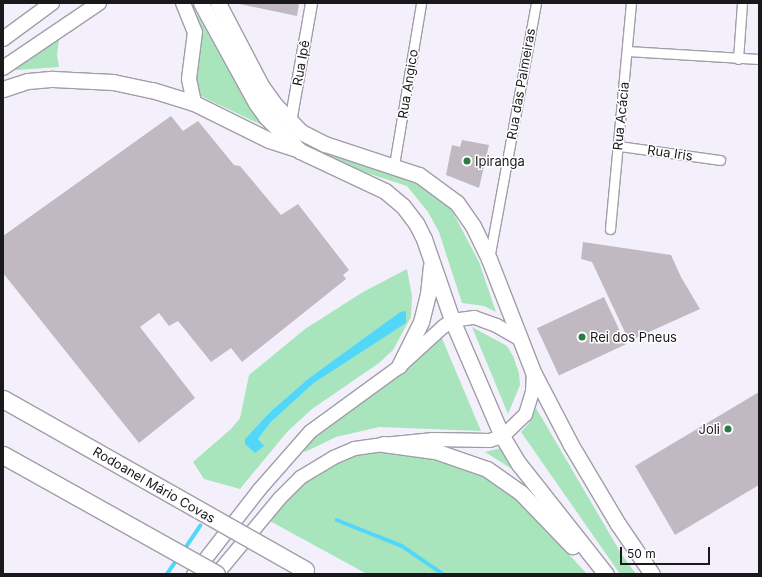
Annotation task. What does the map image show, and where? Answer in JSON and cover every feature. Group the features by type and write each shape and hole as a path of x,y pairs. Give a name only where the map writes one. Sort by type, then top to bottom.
{"highway":[{"path":"201,3 256,103 300,151"},
{"path":"218,3 249,65 276,106 290,122 310,138 394,165 419,175 457,203 473,226 489,259 533,372 586,472 652,574"},
{"path":"3,89 28,81 85,79 152,90 194,103 269,140 300,151 372,184 397,201 416,223 452,320 502,436 518,464 604,574"},
{"path":"399,366 425,309 431,261"},
{"name":"Rodoanel Mário Covas","path":"3,399 305,570"},
{"path":"383,444 435,451 487,469 521,493 604,574"},
{"path":"3,455 216,574"}],"main road":[{"path":"3,39 52,3"},
{"path":"3,68 99,3"},
{"path":"183,3 195,32 189,79 194,103"},
{"path":"192,574 290,451 310,431 399,366 443,326 452,320 464,317 486,320 520,339"},
{"path":"216,574 279,498 300,478 333,457 354,448 383,444 433,439 489,440 502,436 526,414 533,372"}],"street":[{"name":"Rua Ipê","path":"290,122 311,3"},
{"name":"Rua Angico","path":"394,165 421,3"},
{"name":"Rua das Palmeiras","path":"489,259 536,3"},
{"name":"Rua Acácia","path":"610,229 619,146 631,3"},
{"path":"738,59 742,3"},
{"path":"627,52 759,59"},
{"name":"Rua Iris","path":"619,146 720,160"}],"green space":[{"path":"197,14 245,100 264,126 198,94 193,86 200,36"},
{"path":"59,39 57,55 59,67 3,71"},
{"path":"315,148 412,178 448,203 479,262 496,312 484,306 462,303 439,232 428,212 407,186 367,173 314,150"},
{"path":"407,269 412,296 411,317 393,350 379,363 312,409 287,432 240,489 204,479 193,462 232,428 240,418 249,375 305,329 363,292","holes":["400,312 406,312 405,323 314,383 271,422 258,439 245,439 270,412 309,378"]},
{"path":"472,327 507,346 513,356 519,373 520,385 508,414"},
{"path":"441,336 481,431 379,427 336,437 305,452 301,448 305,442 380,388"},
{"path":"536,408 622,555 636,574 620,574 521,432 529,423"},
{"path":"393,448 469,464 520,501 587,574 367,574 268,520 281,504 318,473 342,461 368,451"},
{"path":"501,448 507,460 515,471 485,452"}],"water":[{"path":"406,311 406,323 314,383 271,422 258,439 264,446 255,453 245,444 245,439 270,412 309,378 400,312"}],"building":[{"path":"235,3 299,3 297,16"},
{"path":"171,116 183,131 198,121 234,165 240,166 281,215 298,204 349,270 343,275 346,279 242,362 231,348 211,362 178,321 169,326 159,313 140,327 195,398 139,443 3,273 3,236"},
{"name":"Ipiranga","path":"462,140 489,145 479,188 446,175 452,145 460,147"},
{"path":"583,242 671,255 681,277 700,309 629,341 592,262 581,259"},
{"name":"Rei dos Pneus","path":"604,297 626,344 559,375 537,328"},
{"name":"Joli","path":"759,392 759,485 675,535 635,466"}],"waterway":[{"path":"337,520 402,546 443,574"},
{"path":"184,550 200,526"},
{"path":"167,574 178,558"}],"place":[{"name":"Ipiranga","path":"467,161"},
{"name":"Rei dos Pneus","path":"582,337"},
{"name":"Joli","path":"728,429"}]}
